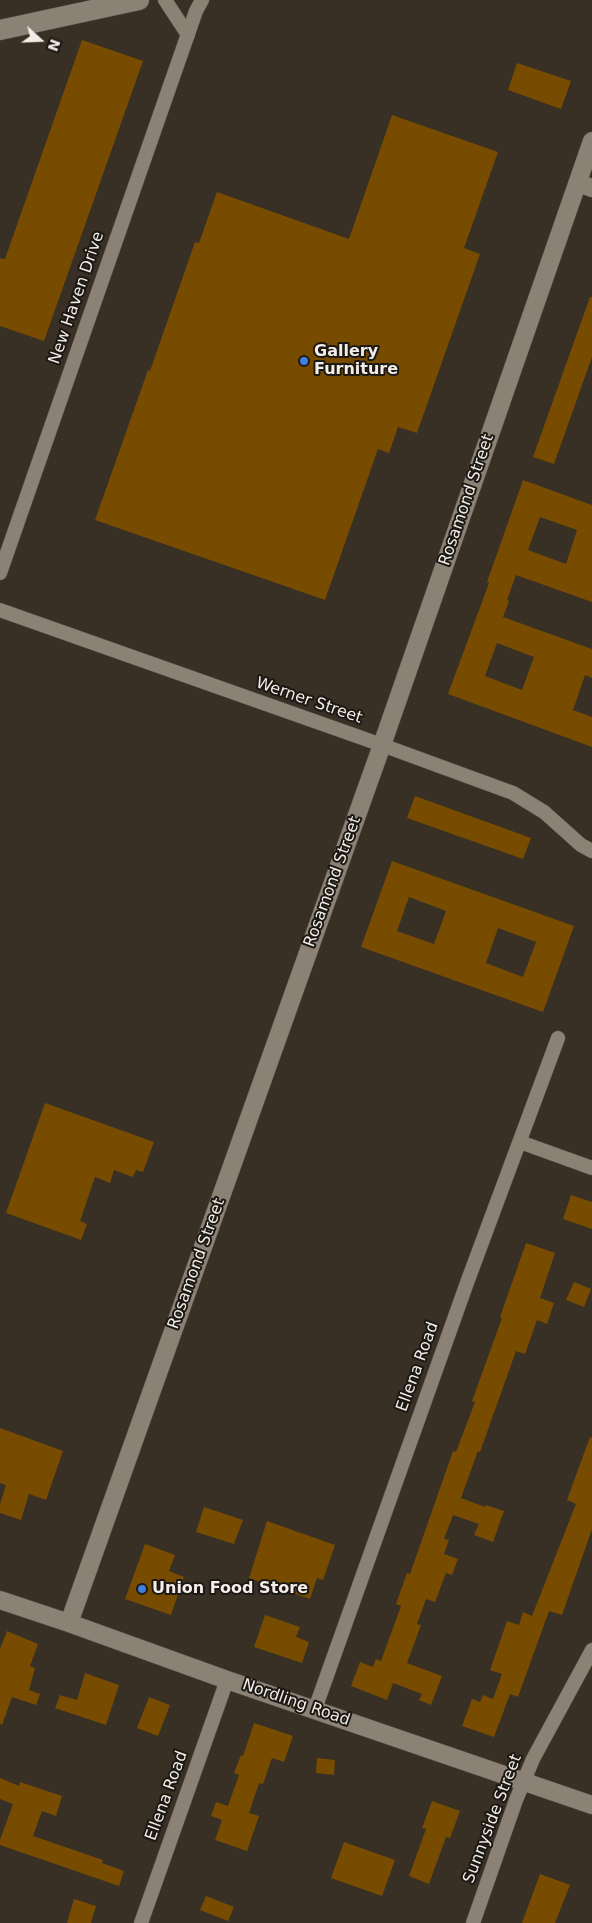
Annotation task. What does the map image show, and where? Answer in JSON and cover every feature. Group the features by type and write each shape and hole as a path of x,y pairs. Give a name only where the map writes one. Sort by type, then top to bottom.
{"main road":[{"path":"0,30 139,0"}],"street":[{"path":"165,0 188,35"},
{"name":"New Haven Drive","path":"0,573 196,11 202,0"},
{"name":"Rosamond Street","path":"69,1623 382,745 585,185 592,141"},
{"name":"Werner Street","path":"0,610 513,793 544,812 581,845 592,852"},
{"name":"Ellena Road","path":"315,1709 468,1280 558,1038"},
{"path":"520,1142 592,1168"},
{"name":"Nordling Road","path":"0,1600 592,1805"},
{"name":"Sunnyside Street","path":"472,1923 533,1759 563,1707 592,1650"},
{"name":"Ellena Road","path":"141,1923 227,1680"}],"building":[{"path":"82,40 143,61 44,341 0,326 0,258 5,259"},
{"path":"517,63 571,81 561,109 508,90"},
{"name":"Gallery Furniture","path":"392,115 498,152 464,248 480,254 417,433 398,427 389,453 378,449 325,600 95,520 195,242 199,243 217,192 349,239"},
{"path":"590,297 592,297 592,357 554,464 533,457"},
{"path":"523,480 592,505 592,602 516,575 503,617 592,649 592,678 585,675 573,710 592,717 592,747 448,694 489,583 487,582","holes":["540,517 577,530 566,564 528,550","497,643 534,657 522,690 485,676"]},
{"path":"415,796 531,838 523,859 407,818"},
{"path":"392,861 574,926 543,1012 361,947","holes":["409,897 446,911 434,944 397,931","498,928 536,942 523,977 486,963"]},
{"path":"45,1103 154,1142 143,1172 136,1170 133,1177 114,1170 110,1183 95,1177 80,1221 87,1224 81,1240 6,1213"},
{"path":"571,1195 592,1202 592,1229 563,1219"},
{"path":"526,1243 555,1253 540,1298 554,1303 547,1324 537,1320 525,1354 516,1351 480,1452 478,1451 461,1498 485,1507 486,1505 504,1511 493,1542 474,1535 479,1524 453,1515 444,1539 449,1540 444,1554 458,1559 452,1575 446,1573 435,1602 426,1599 417,1624 421,1625 407,1663 442,1676 431,1705 419,1700 422,1694 393,1683 387,1700 351,1686 360,1662 373,1667 376,1659 381,1661 401,1606 396,1604 407,1573 410,1574 453,1451 456,1452 475,1402 472,1401 502,1318 500,1317"},
{"path":"574,1282 591,1289 584,1307 566,1300"},
{"path":"0,1428 63,1451 46,1500 29,1494 21,1520 0,1513 0,1504 6,1485 0,1483"},
{"path":"590,1437 592,1438 592,1529 562,1615 549,1611 518,1697 510,1694 494,1737 462,1726 472,1699 480,1702 483,1695 493,1699 502,1674 490,1670 507,1621 519,1625 523,1612 532,1616 576,1504 567,1500"},
{"path":"204,1507 243,1520 234,1544 196,1532"},
{"path":"267,1521 335,1545 323,1580 317,1578 310,1599 249,1578"},
{"path":"145,1544 175,1555 169,1571 184,1577 171,1615 125,1599"},
{"path":"265,1615 300,1627 296,1637 309,1642 302,1663 254,1647"},
{"path":"7,1631 38,1644 30,1666 35,1668 29,1690 40,1694 36,1705 12,1697 2,1725 0,1724 0,1649"},
{"path":"85,1673 119,1685 106,1725 55,1708 60,1695 77,1700"},
{"path":"149,1697 170,1705 158,1736 137,1728"},
{"path":"254,1723 293,1736 284,1762 272,1758 263,1784 259,1783 249,1813 259,1816 247,1851 215,1840 222,1820 211,1816 216,1802 228,1806 239,1775 234,1773 241,1755 243,1756"},
{"path":"317,1758 335,1760 334,1775 316,1773"},
{"path":"0,1778 19,1786 20,1782 62,1796 56,1816 42,1811 33,1836 103,1860 102,1863 124,1871 119,1886 0,1845 0,1840 13,1804 0,1799"},
{"path":"432,1801 460,1811 450,1838 446,1837 429,1884 409,1876 426,1829 422,1828"},
{"path":"344,1842 395,1860 382,1896 331,1878"},
{"path":"540,1874 570,1885 555,1923 522,1923"},
{"path":"206,1896 234,1907 228,1921 200,1910"},
{"path":"74,1899 96,1906 91,1923 67,1923"}],"place":[{"name":"Gallery Furniture","path":"304,361"},
{"name":"Union Food Store","path":"142,1589"}]}
